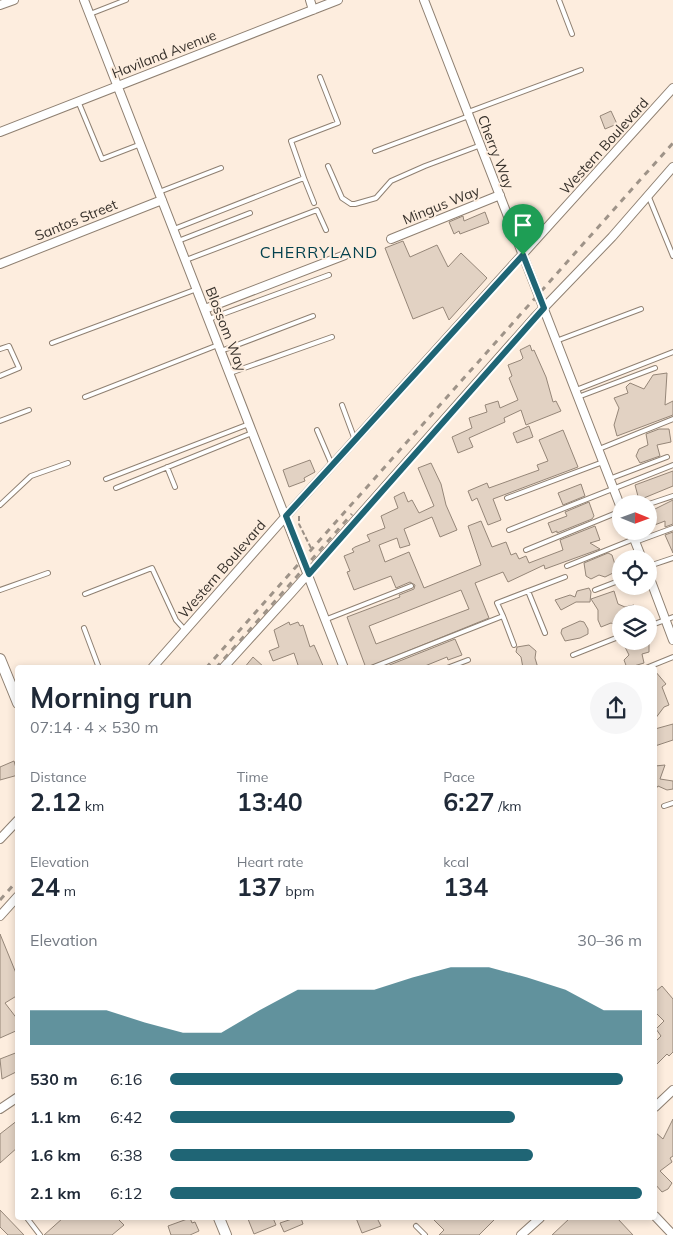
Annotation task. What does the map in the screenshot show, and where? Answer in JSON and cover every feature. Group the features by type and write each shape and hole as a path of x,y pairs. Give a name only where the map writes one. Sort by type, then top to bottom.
{"street":[{"path":"0,6 14,0"},
{"name":"Blossom Way","path":"84,0 327,619 343,665"},
{"path":"310,0 313,10"},
{"name":"Haviland Avenue","path":"0,132 338,0"},
{"name":"Cherry Way","path":"424,0 616,495"},
{"name":"Western Boulevard","path":"155,665 286,516 673,88"},
{"path":"226,665 309,574 544,308 673,167"},
{"name":"Mingus Way","path":"391,239 500,195"},
{"name":"Santos Street","path":"0,264 162,200"},
{"path":"205,309 345,255"},
{"path":"657,593 669,618 673,638"},
{"path":"0,659 15,696"},
{"path":"0,839 15,823"},
{"path":"0,916 15,899"},
{"path":"657,1105 673,1090"},
{"path":"0,1109 15,1099"},
{"path":"657,1218 673,1235"},
{"path":"220,1220 226,1235"},
{"path":"521,1235 538,1220"}],"lane":[{"path":"90,14 126,0"},
{"path":"558,0 572,34"},
{"path":"374,151 581,70"},
{"path":"314,204 291,141 338,123 320,77"},
{"path":"78,101 102,159 141,144"},
{"path":"328,166 342,198 351,204 355,204 376,198 391,181 425,166 481,146"},
{"path":"159,192 221,168"},
{"path":"174,229 304,178"},
{"path":"648,195 673,256"},
{"path":"186,260 317,210 326,230"},
{"path":"178,241 250,213"},
{"path":"209,319 329,275"},
{"path":"52,343 197,289"},
{"path":"556,341 641,309"},
{"path":"85,396 313,316"},
{"path":"230,373 332,336"},
{"path":"0,350 9,346 19,368 0,376"},
{"path":"577,394 673,352"},
{"path":"577,394 655,368"},
{"path":"342,405 355,440"},
{"path":"0,421 29,410"},
{"path":"598,450 673,419"},
{"path":"106,479 250,423"},
{"path":"317,430 332,465"},
{"path":"116,488 253,433"},
{"path":"609,479 667,457"},
{"path":"508,498 603,462"},
{"path":"0,504 31,476 68,463"},
{"path":"509,530 673,464"},
{"path":"168,467 175,487"},
{"path":"658,501 673,496"},
{"path":"526,550 612,514"},
{"path":"658,531 673,528"},
{"path":"567,566 626,540"},
{"path":"657,563 673,558"},
{"path":"85,594 152,568 176,620 185,630"},
{"path":"0,590 48,572"},
{"path":"514,645 497,603 565,577"},
{"path":"595,590 612,583"},
{"path":"327,619 411,586"},
{"path":"528,591 544,633"},
{"path":"379,665 502,616"},
{"path":"657,623 669,618"},
{"path":"84,628 98,665"},
{"path":"573,655 612,640"},
{"path":"653,665 673,657"},
{"path":"455,665 468,660"},
{"path":"664,806 673,803"},
{"path":"29,1220 40,1235"},
{"path":"416,1226 425,1235"}],"path":[{"path":"299,515 299,524 311,548"}],"building":[{"path":"611,111 617,124 605,129 600,116"},
{"path":"485,212 489,223 460,234 459,231 454,234 449,222 463,216 464,221"},
{"path":"403,241 410,257 437,245 448,267 461,253 487,278 449,320 443,307 413,319 385,248"},
{"path":"530,345 546,377 553,402 556,401 561,411 526,425 521,410 504,418 505,422 469,438 473,447 458,453 452,437 472,428 469,418 487,412 485,405 498,401 500,408 518,400 509,378 512,376 508,365 521,360 523,358 520,350"},
{"path":"667,373 665,405 673,401 673,415 617,436 614,425 619,408 614,398 628,393 626,387 630,383 644,389 653,375"},
{"path":"529,426 533,437 517,443 513,433"},
{"path":"659,429 669,429 671,442 657,445 660,456 640,463 636,456 639,449 648,445 646,434"},
{"path":"563,430 578,467 493,499 501,520 488,525 477,498 472,501 468,491 487,483 489,488 539,470 537,465 548,461 539,440"},
{"path":"310,460 315,472 304,478 305,481 289,487 283,470"},
{"path":"431,463 441,484 446,505 457,530 440,537 432,517 404,529 410,545 400,548 397,538 379,545 385,562 409,552 424,588 481,565 468,526 481,521 492,547 506,542 511,555 516,553 519,559 526,556 529,563 563,550 560,540 595,526 600,540 590,543 600,549 545,569 544,565 508,582 503,572 475,583 489,618 373,665 365,665 347,617 400,597 399,595 414,589 415,585 410,582 396,588 391,576 354,590 347,572 350,571 344,556 354,552 352,549 355,547 370,541 367,535 385,528 381,516 398,508 394,497 404,492 408,502 412,500 419,513 434,506 418,468","holes":["461,590 469,609 376,644 369,626"]},
{"path":"673,471 673,486 651,495 638,495 635,485"},
{"path":"581,484 585,496 563,505 558,493"},
{"path":"673,500 673,524 665,527 665,521 658,524 658,508"},
{"path":"589,502 594,516 592,519 557,533 557,531 552,533 548,523 567,516 565,512"},
{"path":"673,532 673,553 665,535"},
{"path":"608,553 612,555 612,574 605,577 599,575 591,579 586,576 584,563"},
{"path":"589,588 591,592 590,602 576,602 561,610 555,600 570,595 575,597 577,591"},
{"path":"612,592 612,595 615,595 618,604 620,605 612,605 612,623 601,627 598,620 598,610 591,599"},
{"path":"580,621 584,622 588,629 588,634 565,641 561,633 562,629"},
{"path":"289,622 290,625 298,622 300,626 303,625 310,647 314,645 323,665 298,665 294,653 273,661 269,651 279,647 274,630"},
{"path":"455,639 462,655 448,660 447,657 427,665 390,665"},
{"path":"529,645 536,651 535,658 537,665 522,665 521,657 516,652 517,647"},
{"path":"626,650 649,650 649,652 642,654 644,663 637,665 626,665 624,660 629,655"},
{"path":"253,657 262,665 246,665"},
{"path":"657,673 666,684 662,687 669,705 664,707 657,716"},
{"path":"673,724 673,740 657,745 657,728"},
{"path":"14,761 15,776 0,780 0,767"},
{"path":"665,765 660,779 673,781 673,789 667,790 658,786 657,787 657,766"},
{"path":"0,934 15,971 15,997 5,1003 15,1016 15,1031 0,1038"},
{"path":"662,986 673,999 673,1052 669,1056 667,1054 657,1064 657,1040 661,1036 657,1028 664,1021 657,1014 657,990"},
{"path":"15,1053 15,1072 2,1079 0,1059"},
{"path":"673,1119 673,1156 670,1158 672,1162 660,1171 672,1183 668,1189 662,1192 657,1186 657,1134 663,1139"},
{"path":"15,1122 15,1150 0,1163 0,1134"},
{"path":"0,1210 24,1235 8,1235 0,1227"},
{"path":"61,1220 119,1220 124,1225 112,1235 44,1235"},
{"path":"184,1220 191,1220 192,1223 195,1222 199,1231 190,1235 171,1235 168,1226"},
{"path":"248,1220 274,1220 276,1225 254,1234"},
{"path":"289,1220 302,1220 303,1224 284,1232 280,1223"},
{"path":"357,1220 378,1220 381,1226 362,1233"},
{"path":"434,1220 494,1220 479,1235 439,1235 444,1230"},
{"path":"568,1220 619,1220 633,1235 552,1235"}],"railway":[{"path":"209,665 673,143"},
{"path":"219,665 352,514"},
{"path":"0,900 15,883"}],"district":[{"name":"CHERRYLAND","path":"319,252"}],"route":[{"path":"523,255 544,308 309,574 286,516 523,255"}]}
